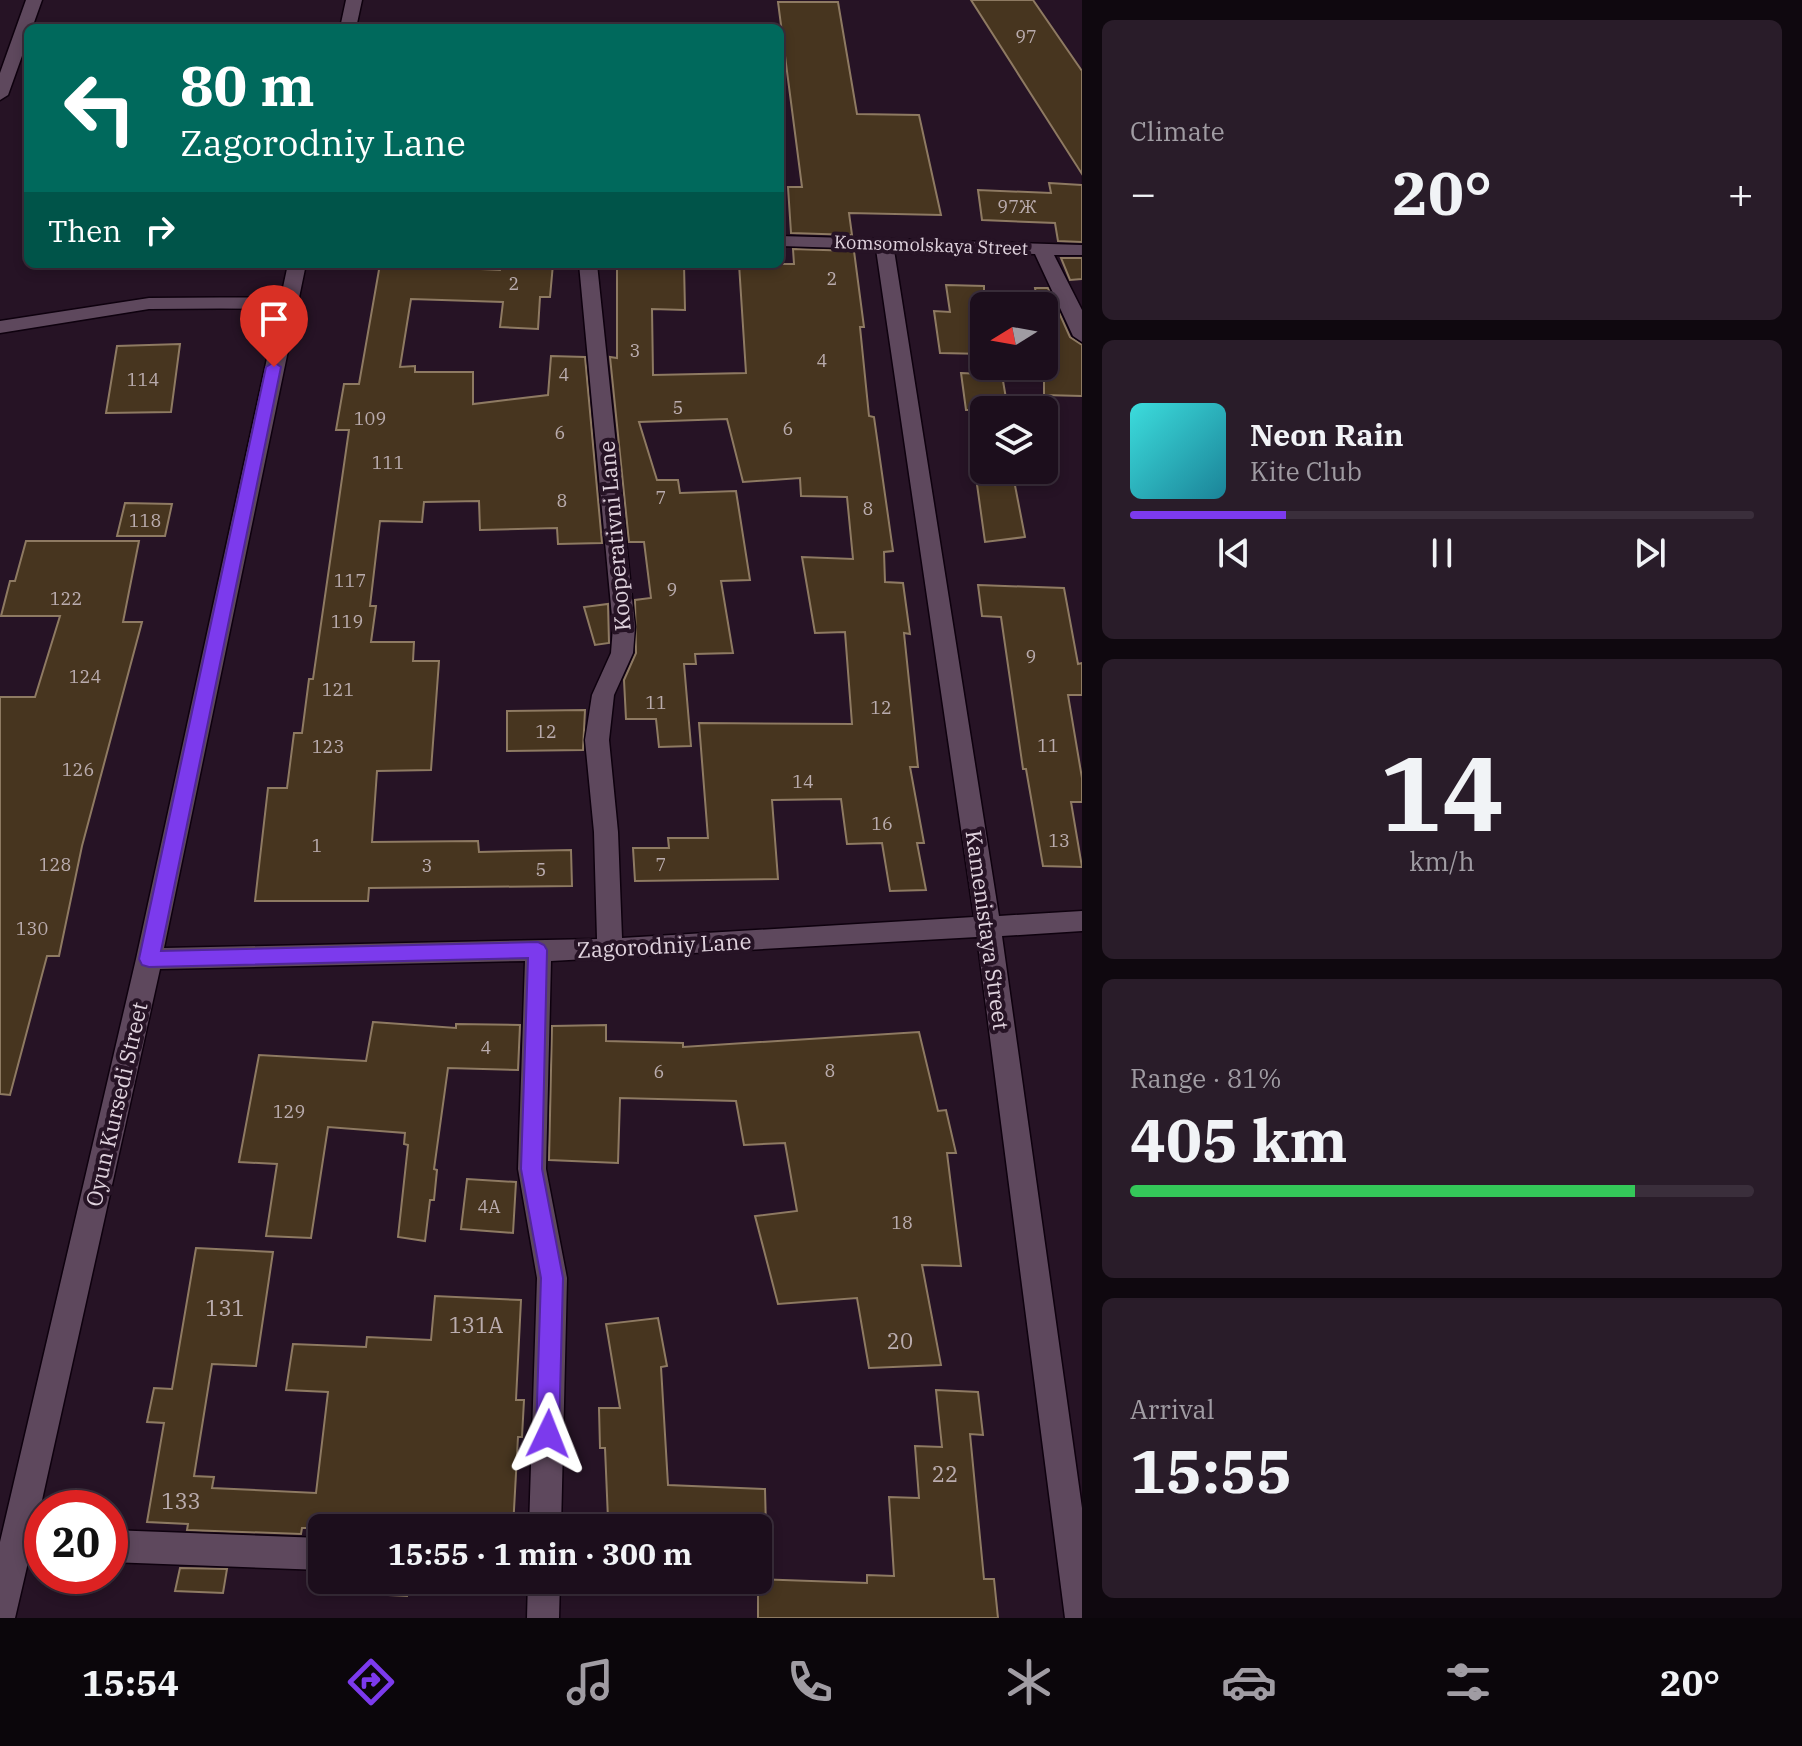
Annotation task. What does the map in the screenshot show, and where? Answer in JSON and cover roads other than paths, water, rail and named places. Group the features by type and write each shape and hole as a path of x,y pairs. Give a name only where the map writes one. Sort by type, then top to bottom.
{"street":[{"path":"25,24 34,0"},
{"path":"349,24 354,0"},
{"path":"0,95 24,28"},
{"name":"Komsomolskaya Street","path":"784,241 1082,250"},
{"name":"Kamenistaya Street","path":"884,243 988,927 1081,1618"},
{"path":"1042,249 1082,336"},
{"name":"Oyun Kursedi Street","path":"40,1490 296,268"},
{"name":"Kooperativni Lane","path":"588,268 624,627 622,653 603,695 597,740 606,832 610,949"},
{"path":"0,327 62,314 135,305 205,301 288,303"},
{"name":"Zagorodniy Lane","path":"149,959 610,949 1082,921"},
{"path":"538,950 532,1169 552,1278 545,1514"},
{"path":"128,1547 308,1553"},
{"name":"Oyun Kursedi Street","path":"0,1615 24,1555"},
{"path":"543,1618 544,1594"}]}
